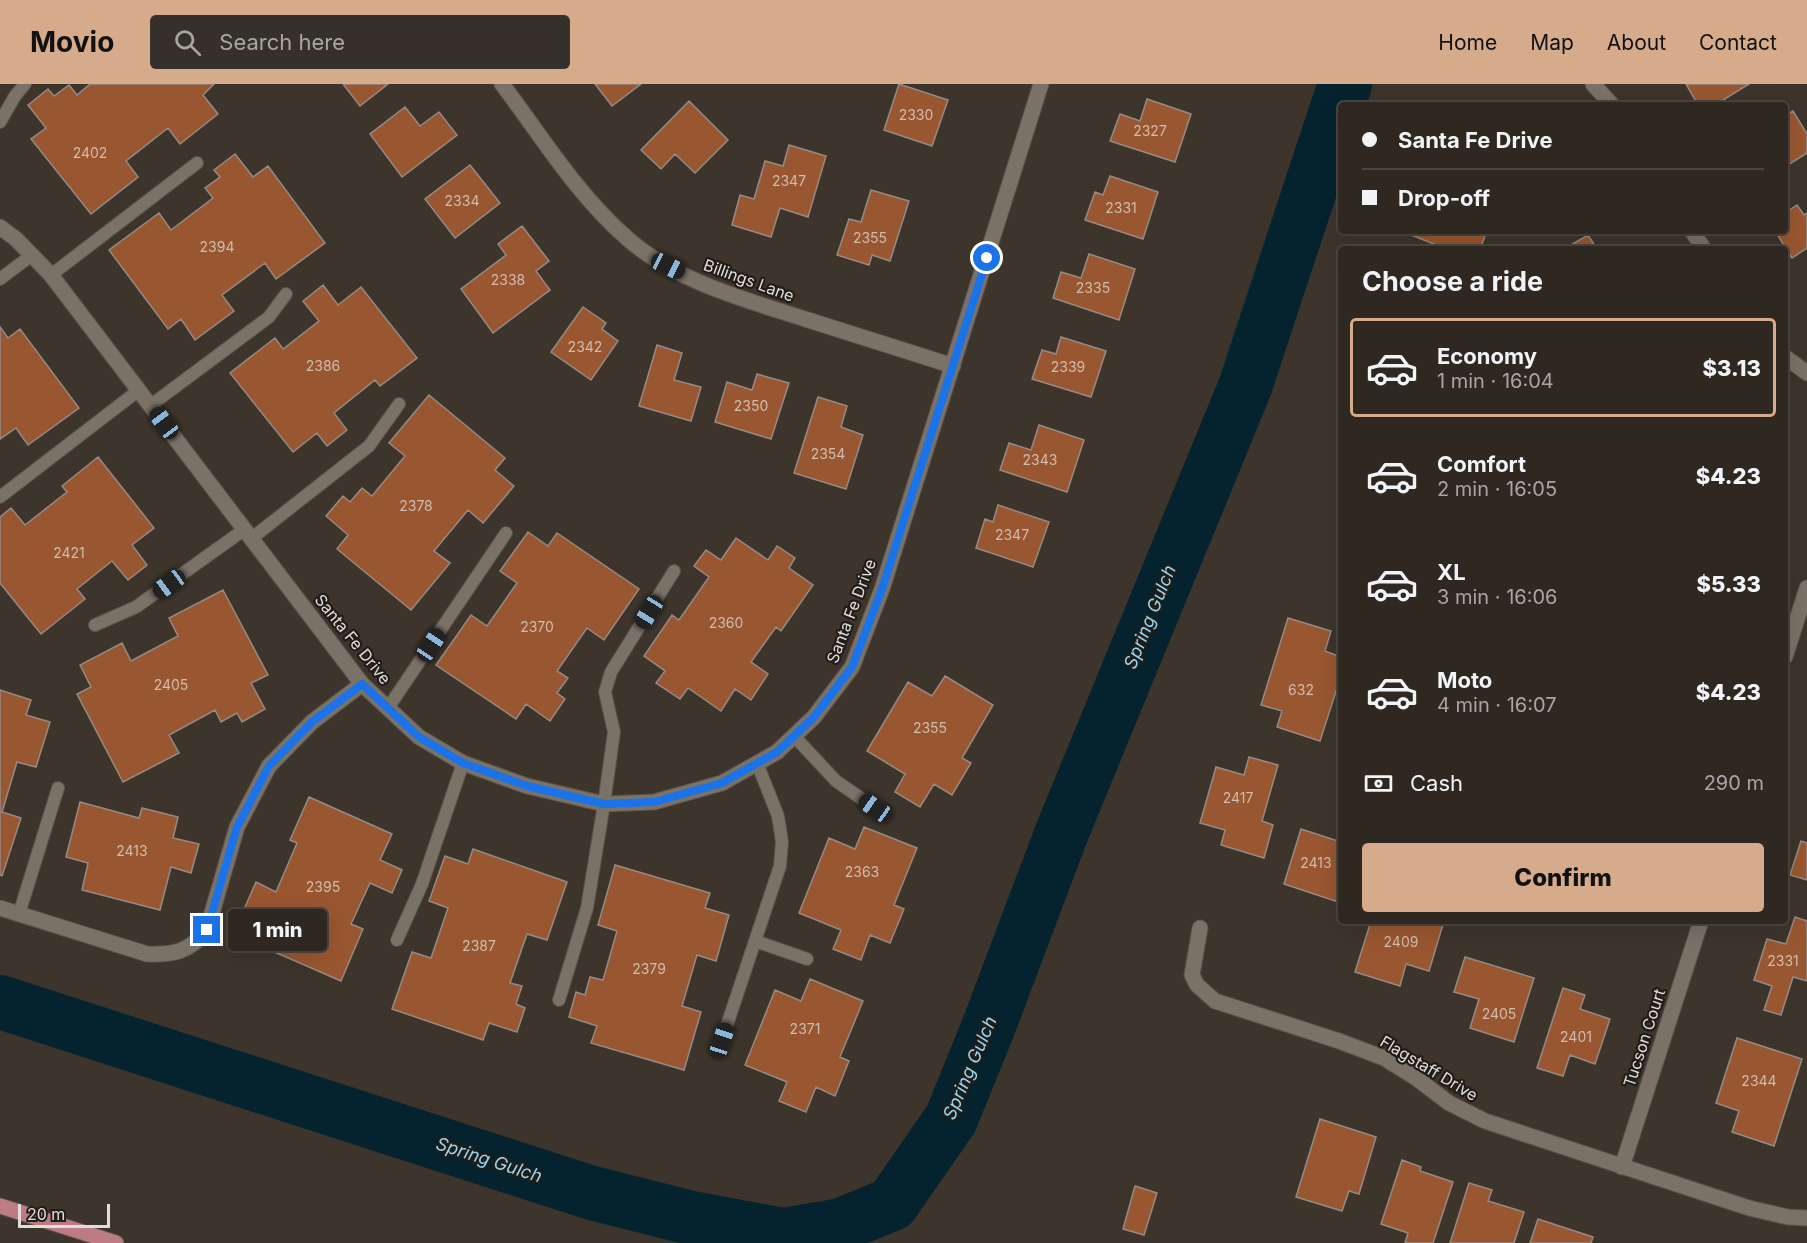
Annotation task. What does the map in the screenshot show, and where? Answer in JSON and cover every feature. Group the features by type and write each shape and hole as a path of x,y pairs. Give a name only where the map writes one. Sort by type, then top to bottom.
{"main road":[{"path":"0,1206 116,1243"}],"street":[{"name":"Billings Lane","path":"502,84 597,210 630,241 668,266 708,286 751,302 953,366"},
{"name":"Santa Fe Drive","path":"0,227 16,239 51,275 362,684 419,737 463,763 527,786 604,804 654,802 722,783 777,752 814,717 852,667 882,589 1041,84"},
{"path":"1593,84 1609,102"},
{"path":"1788,359 1807,373"},
{"path":"1788,648 1807,588"},
{"path":"0,908 147,954 164,955 182,951 196,943 207,930 237,827 269,766 312,722 362,684"},
{"name":"Tucson Court","path":"1622,1167 1700,924"},
{"name":"Flagstaff Drive","path":"1200,928 1192,975 1197,985 1215,1001 1340,1041 1384,1058 1449,1103 1485,1121 1749,1208 1788,1217 1807,1218"}],"lane":[{"path":"0,122 25,84"},
{"path":"51,275 197,163"},
{"path":"0,279 32,255"},
{"path":"151,405 269,317 286,294"},
{"path":"0,497 139,390"},
{"path":"95,625 136,608 248,533 369,446 399,404"},
{"path":"388,708 506,533"},
{"path":"559,1000 587,908 604,804 614,732 605,692 611,672 674,571"},
{"path":"794,736 836,781 875,808"},
{"path":"397,940 422,884 463,763"},
{"path":"722,1040 780,866 782,843 778,816 757,763"},
{"path":"19,914 58,788"},
{"path":"755,941 807,959"}],"building":[{"path":"90,84 214,84 203,95 218,114 180,144 168,128 126,161 138,177 91,214 31,139 46,128 28,105 48,89 54,96 69,85 77,95"},
{"path":"343,84 388,84 360,106"},
{"path":"595,84 641,84 612,106"},
{"path":"899,84 948,100 932,146 884,130"},
{"path":"1686,84 1749,84 1720,102 1696,102"},
{"path":"1147,99 1191,114 1175,162 1110,141 1120,114 1140,121"},
{"path":"689,101 728,140 695,173 675,154 661,169 641,150"},
{"path":"405,107 420,126 439,112 457,135 402,177 370,134"},
{"path":"1793,111 1807,134 1807,153 1788,165 1788,114"},
{"path":"789,145 826,156 808,217 780,208 771,237 732,225 740,195 754,199 765,161 783,166"},
{"path":"235,154 253,177 268,166 325,243 276,279 265,263 222,295 234,311 195,340 181,319 168,329 109,250 159,213 171,230 213,198 205,188 220,177 214,170"},
{"path":"470,165 500,203 455,238 425,199"},
{"path":"1110,176 1158,192 1143,239 1085,220 1095,192 1103,195"},
{"path":"871,190 909,201 890,261 872,255 869,265 837,255 849,219 861,222"},
{"path":"1797,205 1804,215 1807,213 1807,248 1792,258 1788,246 1784,246 1777,234 1788,234 1788,211"},
{"path":"522,226 549,261 536,271 550,290 493,333 461,289 506,255 498,244"},
{"path":"1409,234 1486,234 1481,246 1439,246"},
{"path":"1588,235 1595,246 1569,246"},
{"path":"1089,254 1135,269 1119,320 1053,298 1061,272 1081,278"},
{"path":"323,285 338,305 361,287 417,358 380,386 375,380 334,413 347,430 327,446 317,433 293,452 230,373 275,338 283,349 319,321 303,301"},
{"path":"583,307 606,323 602,329 618,341 591,380 551,352"},
{"path":"0,327 8,338 20,329 79,408 28,445 16,428 0,439"},
{"path":"1061,337 1106,351 1091,397 1032,379 1042,350 1056,354"},
{"path":"657,345 682,353 674,380 701,387 691,421 639,406"},
{"path":"757,374 789,383 771,439 715,422 727,382 752,390"},
{"path":"429,395 505,458 495,470 514,486 483,523 468,510 434,551 450,563 411,610 337,549 348,535 326,516 343,496 350,502 362,488 372,496 405,456 389,443"},
{"path":"818,397 847,406 841,427 863,435 846,489 794,473"},
{"path":"1039,425 1084,440 1067,492 1000,470 1009,443 1031,450"},
{"path":"98,457 154,528 132,545 147,565 128,580 112,561 77,589 85,599 41,634 0,583 0,517 11,508 25,525 67,492 62,486"},
{"path":"998,505 1049,522 1033,567 976,548 985,519 993,522"},
{"path":"528,532 548,546 557,533 639,589 604,640 587,628 557,671 568,678 557,693 565,699 550,721 526,704 516,719 436,665 471,615 487,626 517,583 500,571"},
{"path":"736,538 768,560 777,546 795,558 789,568 813,585 781,631 776,627 751,662 768,674 751,700 735,689 721,711 688,688 680,699 656,683 665,671 644,656 672,615 679,620 709,577 694,566 706,550 721,560"},
{"path":"223,590 268,675 251,683 265,709 242,722 237,713 221,722 215,710 169,735 179,753 123,782 77,694 91,687 80,665 122,643 131,661 178,636 169,618"},
{"path":"1288,618 1331,631 1325,651 1338,656 1338,685 1320,741 1277,727 1282,711 1261,705"},
{"path":"945,676 993,705 962,758 971,763 952,795 934,784 920,807 895,792 905,774 867,751 908,682 932,696"},
{"path":"0,690 31,700 26,715 50,722 36,767 17,762 2,812 21,818 2,876 0,875"},
{"path":"1249,757 1278,765 1262,821 1273,825 1264,858 1221,845 1225,830 1200,823 1216,767 1244,775"},
{"path":"309,797 392,834 380,860 402,870 392,893 370,883 351,924 363,929 341,981 249,941 261,913 245,907 256,882 276,892 297,843 290,840"},
{"path":"80,802 139,818 142,808 178,817 173,838 199,844 191,873 171,867 160,910 82,890 88,863 66,857"},
{"path":"864,827 917,848 894,905 904,909 890,943 870,935 861,960 833,949 841,930 799,913 829,838 855,849"},
{"path":"1301,829 1338,841 1338,902 1284,884"},
{"path":"1801,841 1807,843 1807,880 1790,875"},
{"path":"473,849 567,882 547,940 527,934 510,983 522,986 516,1004 525,1008 517,1032 489,1023 483,1040 392,1009 412,952 431,958 448,908 429,901 445,856 468,864"},
{"path":"615,865 710,893 705,908 729,915 716,961 697,955 682,1006 701,1012 684,1070 591,1043 597,1026 569,1017 576,992 585,995 590,977 603,980 617,931 598,925"},
{"path":"1795,917 1807,921 1807,981 1793,977 1781,1015 1764,1010 1772,986 1754,980 1767,939 1786,944"},
{"path":"1370,924 1443,924 1429,971 1406,964 1400,986 1355,972"},
{"path":"1465,957 1534,978 1514,1042 1470,1028 1479,999 1454,992"},
{"path":"810,979 863,1001 840,1057 849,1061 835,1096 816,1087 806,1112 779,1101 787,1082 745,1065 775,990 801,1001"},
{"path":"1563,988 1585,995 1580,1009 1610,1019 1595,1064 1570,1055 1563,1076 1537,1068"},
{"path":"1737,1038 1802,1059 1774,1146 1732,1132 1739,1111 1716,1103"},
{"path":"1320,1119 1376,1137 1359,1194 1349,1191 1342,1211 1296,1197"},
{"path":"1402,1160 1421,1167 1420,1171 1453,1182 1433,1243 1405,1243 1408,1233 1381,1224"},
{"path":"1469,1183 1492,1190 1488,1201 1524,1212 1514,1243 1450,1243"},
{"path":"1135,1186 1157,1193 1144,1235 1123,1229"},
{"path":"1538,1219 1593,1237 1591,1243 1530,1243"}],"waterway":[{"name":"Spring Gulch","path":"1339,102 1345,84"},
{"name":"Spring Gulch","path":"0,1002 592,1193 687,1217 783,1235 841,1225 892,1204 951,1119 988,1028 1062,832 1245,387 1338,105"}],"route":[{"path":"207,930 237,827 269,766 312,722 362,684 419,737 463,763 527,786 604,804 654,802 722,783 777,752 814,717 852,667 882,589 987,258"}]}
